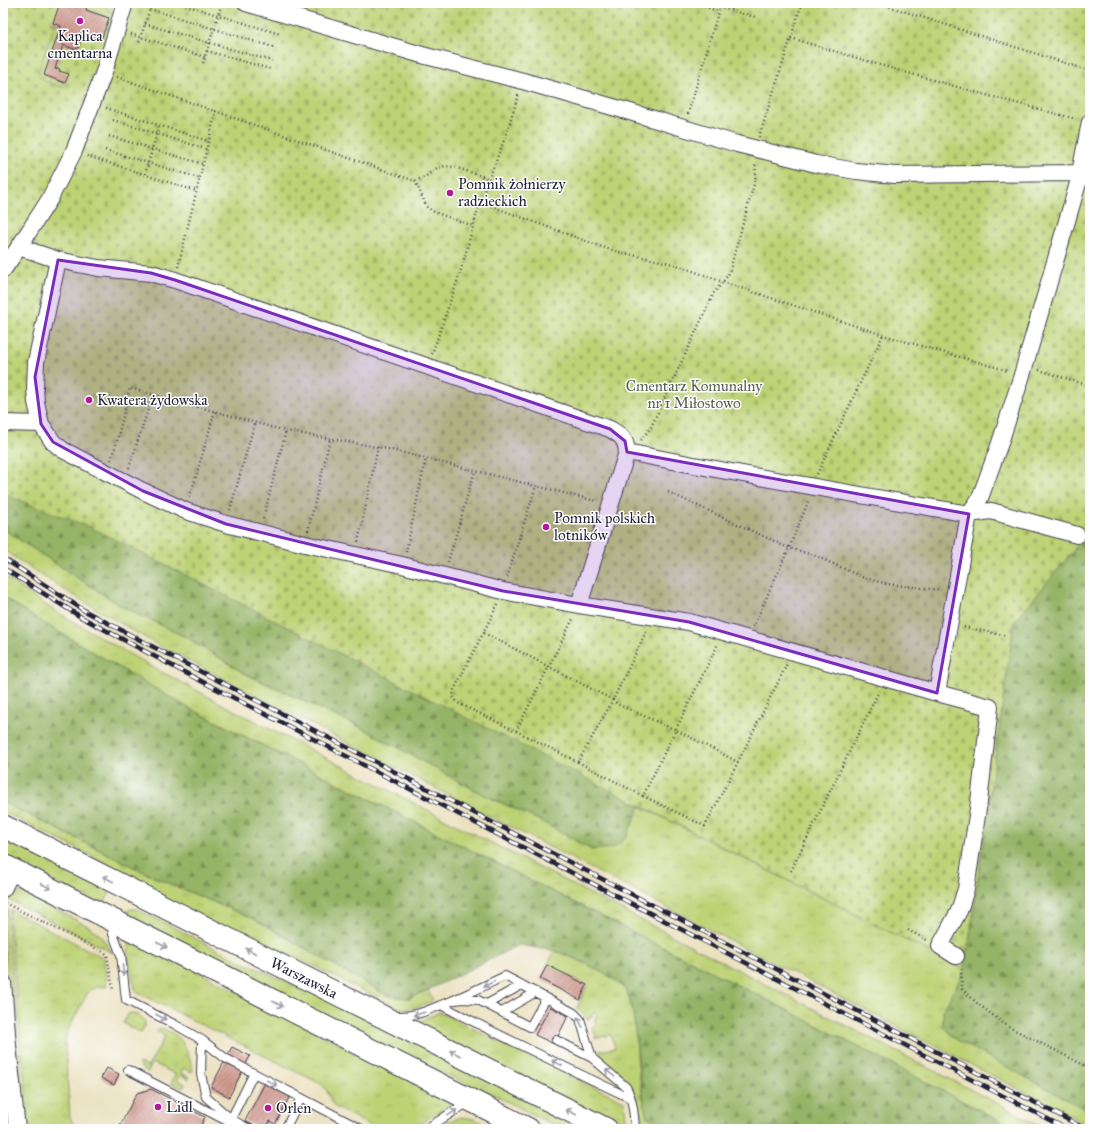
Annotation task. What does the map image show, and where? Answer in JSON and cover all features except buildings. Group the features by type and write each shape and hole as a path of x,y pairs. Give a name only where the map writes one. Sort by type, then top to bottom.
{"main road":[{"name":"Warszawska","path":"3,826 606,1129"},
{"path":"8,867 528,1129"},
{"path":"111,919 118,905 123,900 130,896 142,896"}],"street":[{"path":"3,270 49,200 74,151 104,72 125,3"},
{"path":"246,3 422,54 523,81 756,150 816,164 856,171 895,175 1079,173"},
{"path":"937,693 970,514 980,498 1000,443 1023,370 1078,183 1090,123"},
{"path":"19,247 58,260 98,268 151,273 175,280 610,429 621,436 625,441 627,452 579,605"},
{"path":"58,260 36,362 36,402 41,424 52,442 63,450 124,482 186,511 226,524 305,544 402,565 503,592 689,622 990,707 979,802 966,889 959,911 940,946 956,956"},
{"path":"3,423 41,424"},
{"path":"627,452 702,467 970,514 991,511 1077,535"},
{"path":"3,890 8,867"},
{"path":"3,982 17,1129"}],"lane":[{"path":"111,919 112,928 121,955 126,1000 202,1040 225,1058 361,1129"},
{"path":"372,1011 390,1015 412,1016 427,1012 455,1000 505,976 574,1012 580,1019 592,1058"},
{"path":"487,1004 522,985"},
{"path":"502,1012 536,992"},
{"path":"455,1000 478,1000 534,1028 546,998"},
{"path":"441,1005 484,1028 630,1098"},
{"path":"202,1040 201,1074 206,1097 231,1119 249,1129"},
{"path":"556,1040 592,1058 621,1082 629,1092 635,1129"},
{"path":"128,1070 229,1122 254,1073"},
{"path":"285,1129 301,1098"},
{"path":"426,1129 467,1103 480,1105"}],"path":[{"path":"140,42 152,3"},
{"path":"178,3 280,34"},
{"path":"203,63 222,3"},
{"path":"693,3 718,11"},
{"path":"683,128 721,3"},
{"path":"627,452 633,448 651,427 714,293 729,273 756,175 756,150 802,3"},
{"path":"878,3 1090,72"},
{"path":"720,7 755,17"},
{"path":"150,9 276,48"},
{"path":"145,24 272,61"},
{"path":"117,30 205,57"},
{"path":"791,38 986,95 1090,123"},
{"path":"207,51 270,69"},
{"path":"104,72 415,181 445,166 455,167 490,179"},
{"path":"428,366 460,273 480,202 506,134 523,81"},
{"path":"92,104 208,141"},
{"path":"175,280 216,111"},
{"path":"113,120 206,149"},
{"path":"145,174 159,126"},
{"path":"109,136 203,164"},
{"path":"105,150 199,178"},
{"path":"74,151 196,191"},
{"path":"415,181 427,207 434,212 473,226"},
{"path":"480,202 605,248 674,264 723,282 883,335 1090,386"},
{"path":"748,638 789,548 812,492 814,482 883,335"},
{"path":"106,473 116,445 130,388 286,431 378,447 610,504"},
{"path":"124,482 153,394"},
{"path":"186,511 214,411"},
{"path":"226,524 255,422"},
{"path":"260,532 286,431"},
{"path":"305,544 330,438"},
{"path":"355,555 378,447"},
{"path":"402,565 426,458"},
{"path":"444,576 475,470"},
{"path":"536,486 503,592 484,633 454,690 453,697 458,703 705,826 793,652"},
{"path":"668,492 789,548 816,556 862,577 887,584 955,591"},
{"path":"516,731 579,605"},
{"path":"578,762 613,700 654,616"},
{"path":"949,624 1007,636"},
{"path":"643,796 725,632"},
{"path":"484,633 613,700 617,704 676,730 738,762"},
{"path":"791,871 885,678"},
{"path":"3,902 107,954 114,995"},
{"path":"908,930 940,946"},
{"path":"956,956 961,968 962,989 977,1003 1007,1026 1090,1068"}],"highlighted area":[{"path":"58,260 151,273 610,429 625,441 627,452 969,514 937,693 689,622 503,591 226,524 143,491 53,442 41,424 35,377"}],"green space":[{"path":"3,3 562,762 640,806 626,838 613,848 592,850 539,820 482,794 366,730 244,673 186,637 121,606 3,529"},
{"name":"Cmentarz Komunalny nr 1 Miłostowo","path":"3,3 1090,3 1090,531 1014,622 965,970 92,528 3,494"},
{"path":"88,3 100,3 111,12 109,18 86,10"},
{"path":"50,22 61,26 44,75 65,83 63,87 44,81 39,75 39,69 55,25"},
{"path":"3,529 121,606 186,637 244,673 366,730 482,794 539,820 592,850 626,838 640,806 965,970 943,1011 1090,1112 1090,1126 156,644 63,589 3,550"},
{"path":"1090,531 1090,1112 957,1040 943,1027 943,1011 965,970 1014,622"},
{"path":"3,576 50,608 145,663 243,715 1047,1129 1016,1129 791,1012 185,706 40,621 3,597"},
{"path":"3,597 40,621 185,706 791,1012 1016,1129 664,1129 646,1115 633,1011 627,991 612,978 583,962 555,951 519,945 409,998 388,996 254,919 156,878 3,802"},
{"path":"3,802 156,878 254,919 388,996 409,998 428,990 433,1000 412,1008 398,1008 287,953 242,938 118,876 116,868 3,812"},
{"path":"3,835 111,890 103,906 3,856"},
{"path":"12,892 25,893 88,926 100,935 113,953 7,899"},
{"path":"3,906 8,909 7,916 25,1129 21,1129 3,925"},
{"path":"131,909 137,909 242,962 351,1010 588,1129 562,1129 496,1096 386,1049 127,917 126,912"},
{"path":"11,910 104,958 107,987 97,987 88,992 67,1032 65,1044 70,1117 75,1129 29,1129 9,917"},
{"path":"128,936 454,1102 412,1129 377,1129 335,1107 326,1089 321,1084 136,992 128,959"},
{"path":"555,951 583,962 604,973 621,985 626,991 634,1017 639,1072 646,1115 664,1129 649,1129 645,1124 636,1096 631,1086 625,1078 602,1057 599,1051 615,1048 611,1035 595,1038 596,1032 593,1032 592,1027 596,1025 595,1019 597,1014 595,1012 592,1017 587,1019 577,1008 587,985 547,965"},
{"path":"440,1012 519,1052 624,1101 627,1129 621,1129 414,1024"},
{"path":"132,1013 143,1018 145,1022 141,1033 123,1023 128,1014"},
{"path":"160,1028 168,1030 179,1038 189,1056 193,1070 191,1072 183,1068 181,1073 189,1077 189,1079 180,1075 177,1080 185,1084 183,1088 171,1084 175,1074 153,1063 148,1072 142,1069 139,1065 139,1063 148,1067 165,1036 156,1031"},
{"path":"3,1066 7,1124 7,1129 3,1129"},
{"path":"462,1117 474,1119 494,1129 434,1129 448,1121"}],"railway":[{"path":"3,558 85,611 1086,1129"},
{"path":"3,568 81,617 180,670 1067,1129"}],"place":[{"name":"Kaplica cmentarna","path":"80,21"},
{"name":"Pomnik żołnierzy radzieckich","path":"450,193"},
{"name":"Kwatera żydowska","path":"89,400"},
{"name":"Pomnik polskich lotników","path":"546,527"},
{"name":"Lidl","path":"158,1107"},
{"name":"Orlen","path":"268,1108"}]}
